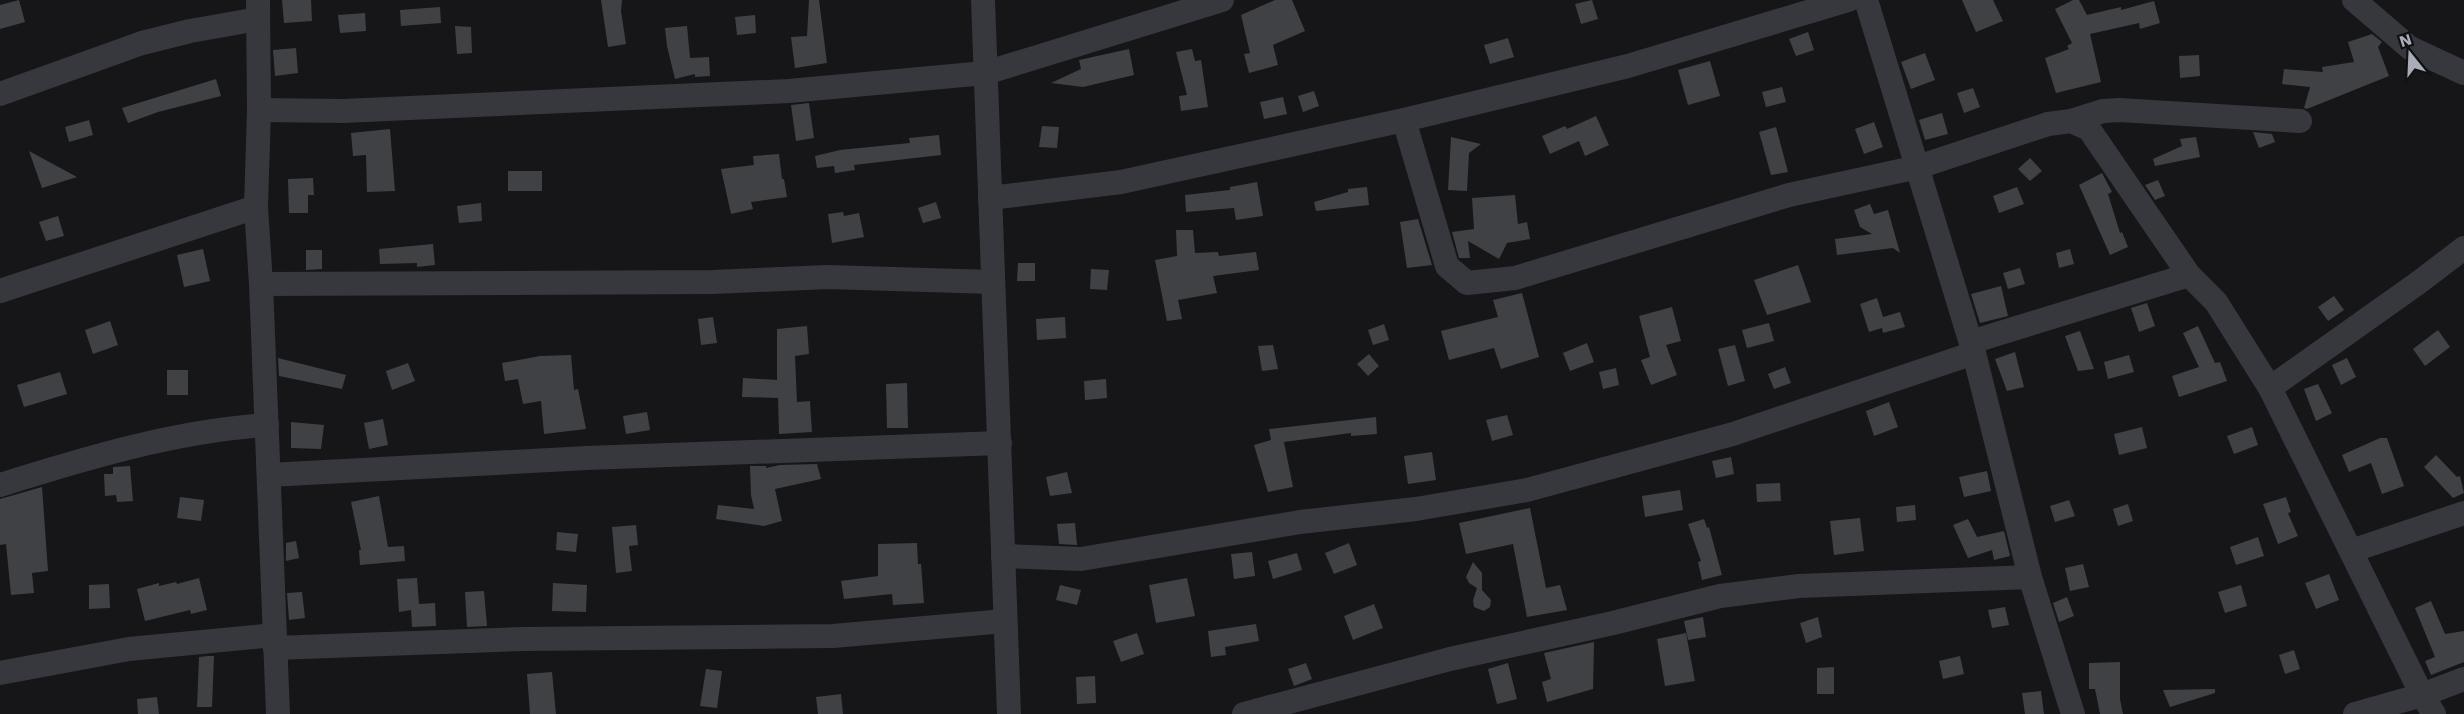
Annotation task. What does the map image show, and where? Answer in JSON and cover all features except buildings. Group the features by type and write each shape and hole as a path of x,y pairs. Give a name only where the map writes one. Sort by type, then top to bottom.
{"street":[{"path":"983,0 1009,714 1017,714"},
{"path":"259,110 343,111 778,91 985,73 1222,0"},
{"path":"990,198 1121,182 1404,120 1628,66 1848,0"},
{"path":"1866,0 1972,347 2030,578 2073,714"},
{"path":"2354,0 2409,48 2464,73"},
{"path":"0,94 142,43 190,31 258,9 259,110 256,207 278,714"},
{"path":"1404,120 1447,266 1467,283 1515,278 1789,195 1918,167 2048,124 2071,121 2103,111 2119,110 2300,121"},
{"path":"2071,121 2089,129 2189,275 2216,302 2270,388 2428,705"},
{"path":"0,291 256,207"},
{"path":"2270,388 2418,284 2464,248"},
{"path":"1003,556 1081,559 1300,522 1416,509 1527,490 1733,434 1972,347 2189,275"},
{"path":"261,284 712,282 828,277 993,282"},
{"path":"0,485 70,463 196,433 228,427 267,425"},
{"path":"269,475 587,458 1000,443"},
{"path":"2351,551 2464,513"},
{"path":"1244,714 1450,659 1613,623 1720,596 1799,586 2030,578"},
{"path":"0,673 129,649 274,641 833,636 1005,621"},
{"path":"2355,714 2428,705 2464,679"}]}
